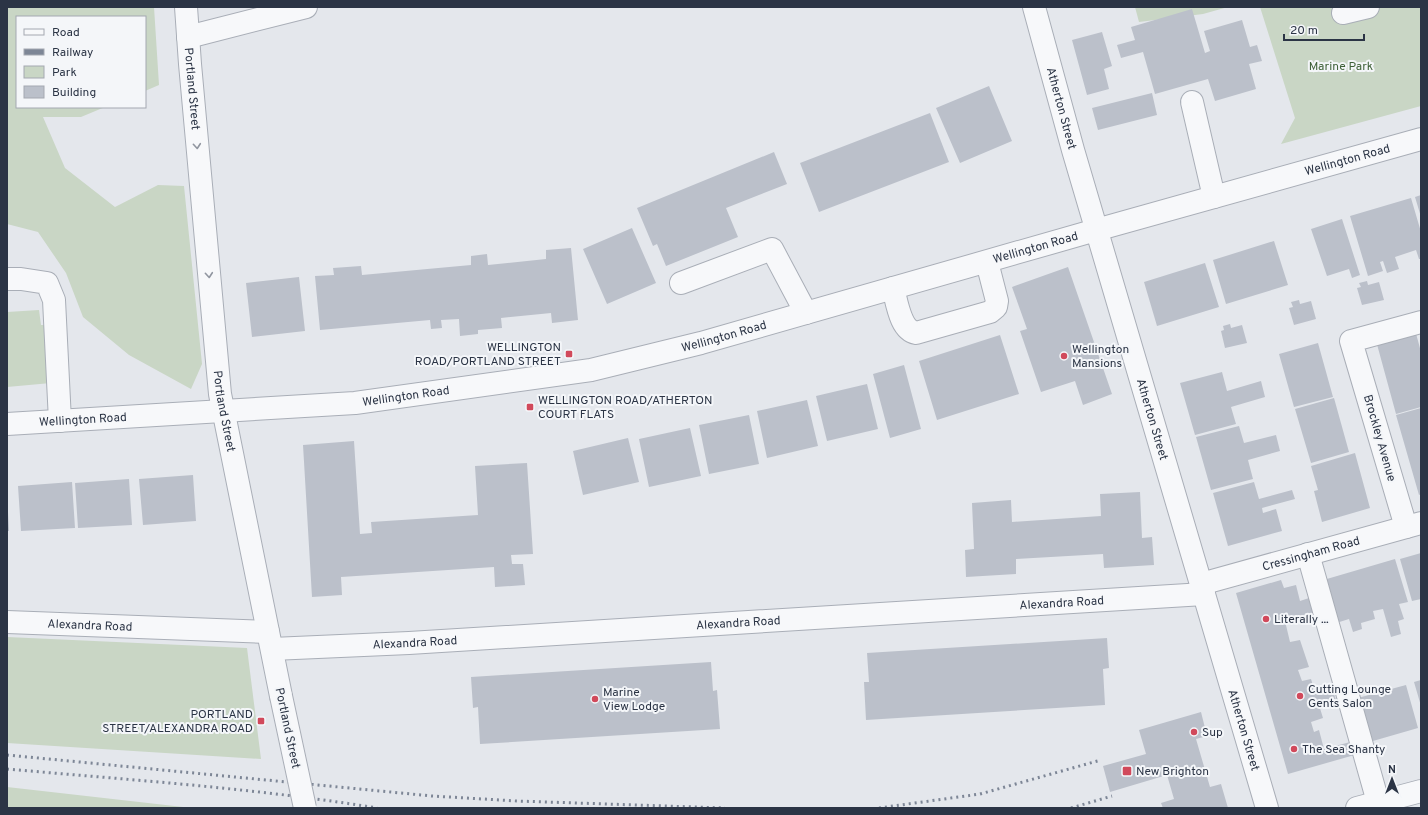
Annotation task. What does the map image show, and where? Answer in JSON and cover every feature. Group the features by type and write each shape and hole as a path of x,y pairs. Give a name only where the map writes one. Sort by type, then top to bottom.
{"street":[{"name":"Portland Street","path":"186,7 222,402 305,808"},
{"path":"188,37 306,7"},
{"name":"Atherton Street","path":"1034,7 1096,230 1267,808"},
{"path":"1343,13 1368,7"},
{"path":"1192,102 1214,197"},
{"name":"Wellington Road","path":"7,424 60,421 222,402 355,403 591,370 701,343 1421,139"},
{"path":"681,283 772,250 806,313"},
{"path":"893,288 905,326 911,332 916,333 990,312 996,307 997,301 987,262"},
{"path":"7,279 22,278 47,284 54,300 60,421"},
{"name":"Brockley Avenue","path":"1414,525 1352,341 1421,322"},
{"name":"Cressingham Road","path":"1202,589 1308,554 1414,525"},
{"path":"1308,554 1378,802"},
{"name":"Alexandra Road","path":"7,622 270,641 409,643 1202,589"},
{"path":"1357,808 1421,791"}],"green space":[{"path":"7,7 154,7 159,85 146,91 146,16 16,16 16,108 103,108 81,117 43,117 65,168 115,207 158,185 184,186 202,364 191,389 129,355 83,317 66,273 38,232 7,224"},
{"path":"1135,7 1228,7 1203,14 1139,22"},
{"name":"Marine Park","path":"1260,7 1421,7 1421,106 1281,144 1295,118"},
{"path":"39,310 41,325 46,325 51,383 7,387 7,312"},
{"path":"7,637 247,648 261,759 7,743"},
{"path":"7,787 192,808 7,808"}],"building":[{"path":"1192,9 1205,53 1210,51 1204,31 1242,20 1250,47 1257,45 1262,61 1249,64 1256,89 1215,101 1208,79 1155,94 1143,52 1121,58 1117,45 1135,40 1131,27"},
{"path":"1102,32 1112,66 1104,69 1109,89 1087,95 1072,40"},
{"path":"989,86 1012,141 960,163 936,108"},
{"path":"1152,93 1157,115 1098,130 1092,108"},
{"path":"930,113 949,162 819,212 800,163"},
{"path":"774,152 787,184 726,208 738,237 666,266 657,244 653,246 637,208"},
{"path":"1421,195 1421,217 1415,197"},
{"path":"1411,198 1421,232 1421,259 1419,259 1416,250 1395,257 1399,269 1387,273 1383,261 1380,262 1383,271 1368,276 1350,216"},
{"path":"1342,219 1360,275 1352,278 1349,269 1327,276 1311,229"},
{"path":"632,228 656,283 607,304 583,249"},
{"path":"1274,241 1288,285 1226,304 1213,260"},
{"path":"571,248 578,320 552,323 551,313 501,318 502,328 478,330 478,334 460,336 459,319 441,320 442,328 431,329 430,320 320,330 315,276 334,275 333,268 361,266 362,275 471,265 471,256 487,254 488,265 546,259 546,250"},
{"path":"1205,263 1219,307 1157,326 1144,282"},
{"name":"Wellington Mansions","path":"1068,267 1112,394 1083,405 1075,381 1041,392 1020,331 1027,329 1012,287"},
{"path":"299,277 305,331 252,337 246,283"},
{"path":"1367,281 1368,285 1379,282 1384,300 1362,305 1357,288 1361,287 1359,283"},
{"path":"1299,300 1300,304 1311,301 1316,319 1294,325 1289,308 1293,307 1291,302"},
{"path":"1230,324 1231,328 1242,325 1247,343 1225,348 1221,331 1224,330 1223,326"},
{"path":"1414,326 1421,352 1421,407 1396,414 1375,337"},
{"path":"1000,335 1019,394 937,420 919,361"},
{"path":"1318,343 1333,397 1294,407 1279,354"},
{"path":"904,365 921,429 890,438 873,374"},
{"path":"1222,372 1227,391 1261,381 1265,397 1231,407 1236,424 1195,435 1180,383"},
{"path":"867,384 878,429 827,441 816,396"},
{"path":"1334,398 1349,452 1311,463 1295,409"},
{"path":"807,400 818,446 767,458 757,411"},
{"path":"1421,408 1421,494 1419,495 1396,415"},
{"path":"749,415 759,464 709,474 699,425"},
{"path":"1239,426 1244,443 1276,435 1280,451 1248,460 1253,479 1211,490 1196,437"},
{"path":"690,428 701,476 649,487 639,439"},
{"path":"628,438 639,482 583,495 573,451"},
{"path":"354,441 360,534 372,533 371,522 478,515 475,466 527,463 533,554 511,555 512,564 523,564 525,585 495,587 494,567 341,577 342,595 312,597 303,445"},
{"path":"1355,453 1370,508 1322,522 1314,491 1318,490 1311,466"},
{"path":"193,475 196,521 143,525 139,479"},
{"path":"129,479 132,525 78,528 75,483"},
{"path":"72,482 75,528 21,531 18,486"},
{"path":"1254,482 1259,499 1292,490 1295,499 1262,508 1263,513 1276,509 1282,531 1228,546 1213,493"},
{"path":"1140,492 1142,538 1152,537 1154,565 1104,568 1103,554 1016,559 1016,574 966,577 965,550 974,549 972,503 1011,500 1012,522 1101,516 1100,494"},
{"path":"8,512 9,531 7,531 7,513"},
{"path":"1421,553 1421,599 1412,601 1400,559"},
{"path":"1395,559 1408,602 1399,604 1404,619 1398,621 1401,634 1391,637 1383,609 1373,611 1375,619 1361,623 1362,629 1353,632 1349,619 1333,624 1320,581"},
{"path":"1281,580 1284,588 1296,585 1300,601 1309,598 1313,613 1285,621 1290,642 1300,640 1309,667 1298,670 1302,681 1311,679 1315,692 1332,688 1336,700 1319,705 1323,718 1311,722 1314,732 1319,730 1324,749 1354,741 1358,754 1288,774 1236,593"},
{"path":"1107,638 1109,668 1103,669 1105,705 866,720 864,682 869,682 867,653"},
{"name":"Marine View Lodge","path":"711,662 713,691 717,690 720,729 480,744 478,707 473,708 471,677"},
{"path":"1421,680 1421,706 1414,682"},
{"path":"1406,685 1418,728 1366,743 1354,699"},
{"path":"1201,712 1207,736 1196,739 1210,787 1221,784 1228,808 1163,808 1161,803 1174,799 1167,775 1110,792 1103,766 1146,754 1139,730"}],"railway":[{"path":"7,755 432,796 517,801 725,808"},
{"path":"879,808 980,794 1101,760"},
{"path":"7,769 239,790 377,808"},
{"path":"1071,808 1112,796"}],"place":[{"name":"WELLINGTON ROAD/PORTLAND STREET","path":"569,354"},
{"name":"Wellington Mansions","path":"1064,356"},
{"name":"WELLINGTON ROAD/ATHERTON COURT FLATS","path":"530,407"},
{"name":"Literally ...","path":"1266,619"},
{"name":"Cutting Lounge Gents Salon","path":"1300,696"},
{"name":"Marine View Lodge","path":"595,699"},
{"name":"PORTLAND STREET/ALEXANDRA ROAD","path":"261,721"},
{"name":"Sup","path":"1194,732"},
{"name":"The Sea Shanty","path":"1294,749"},
{"name":"New Brighton","path":"1127,771"}]}
